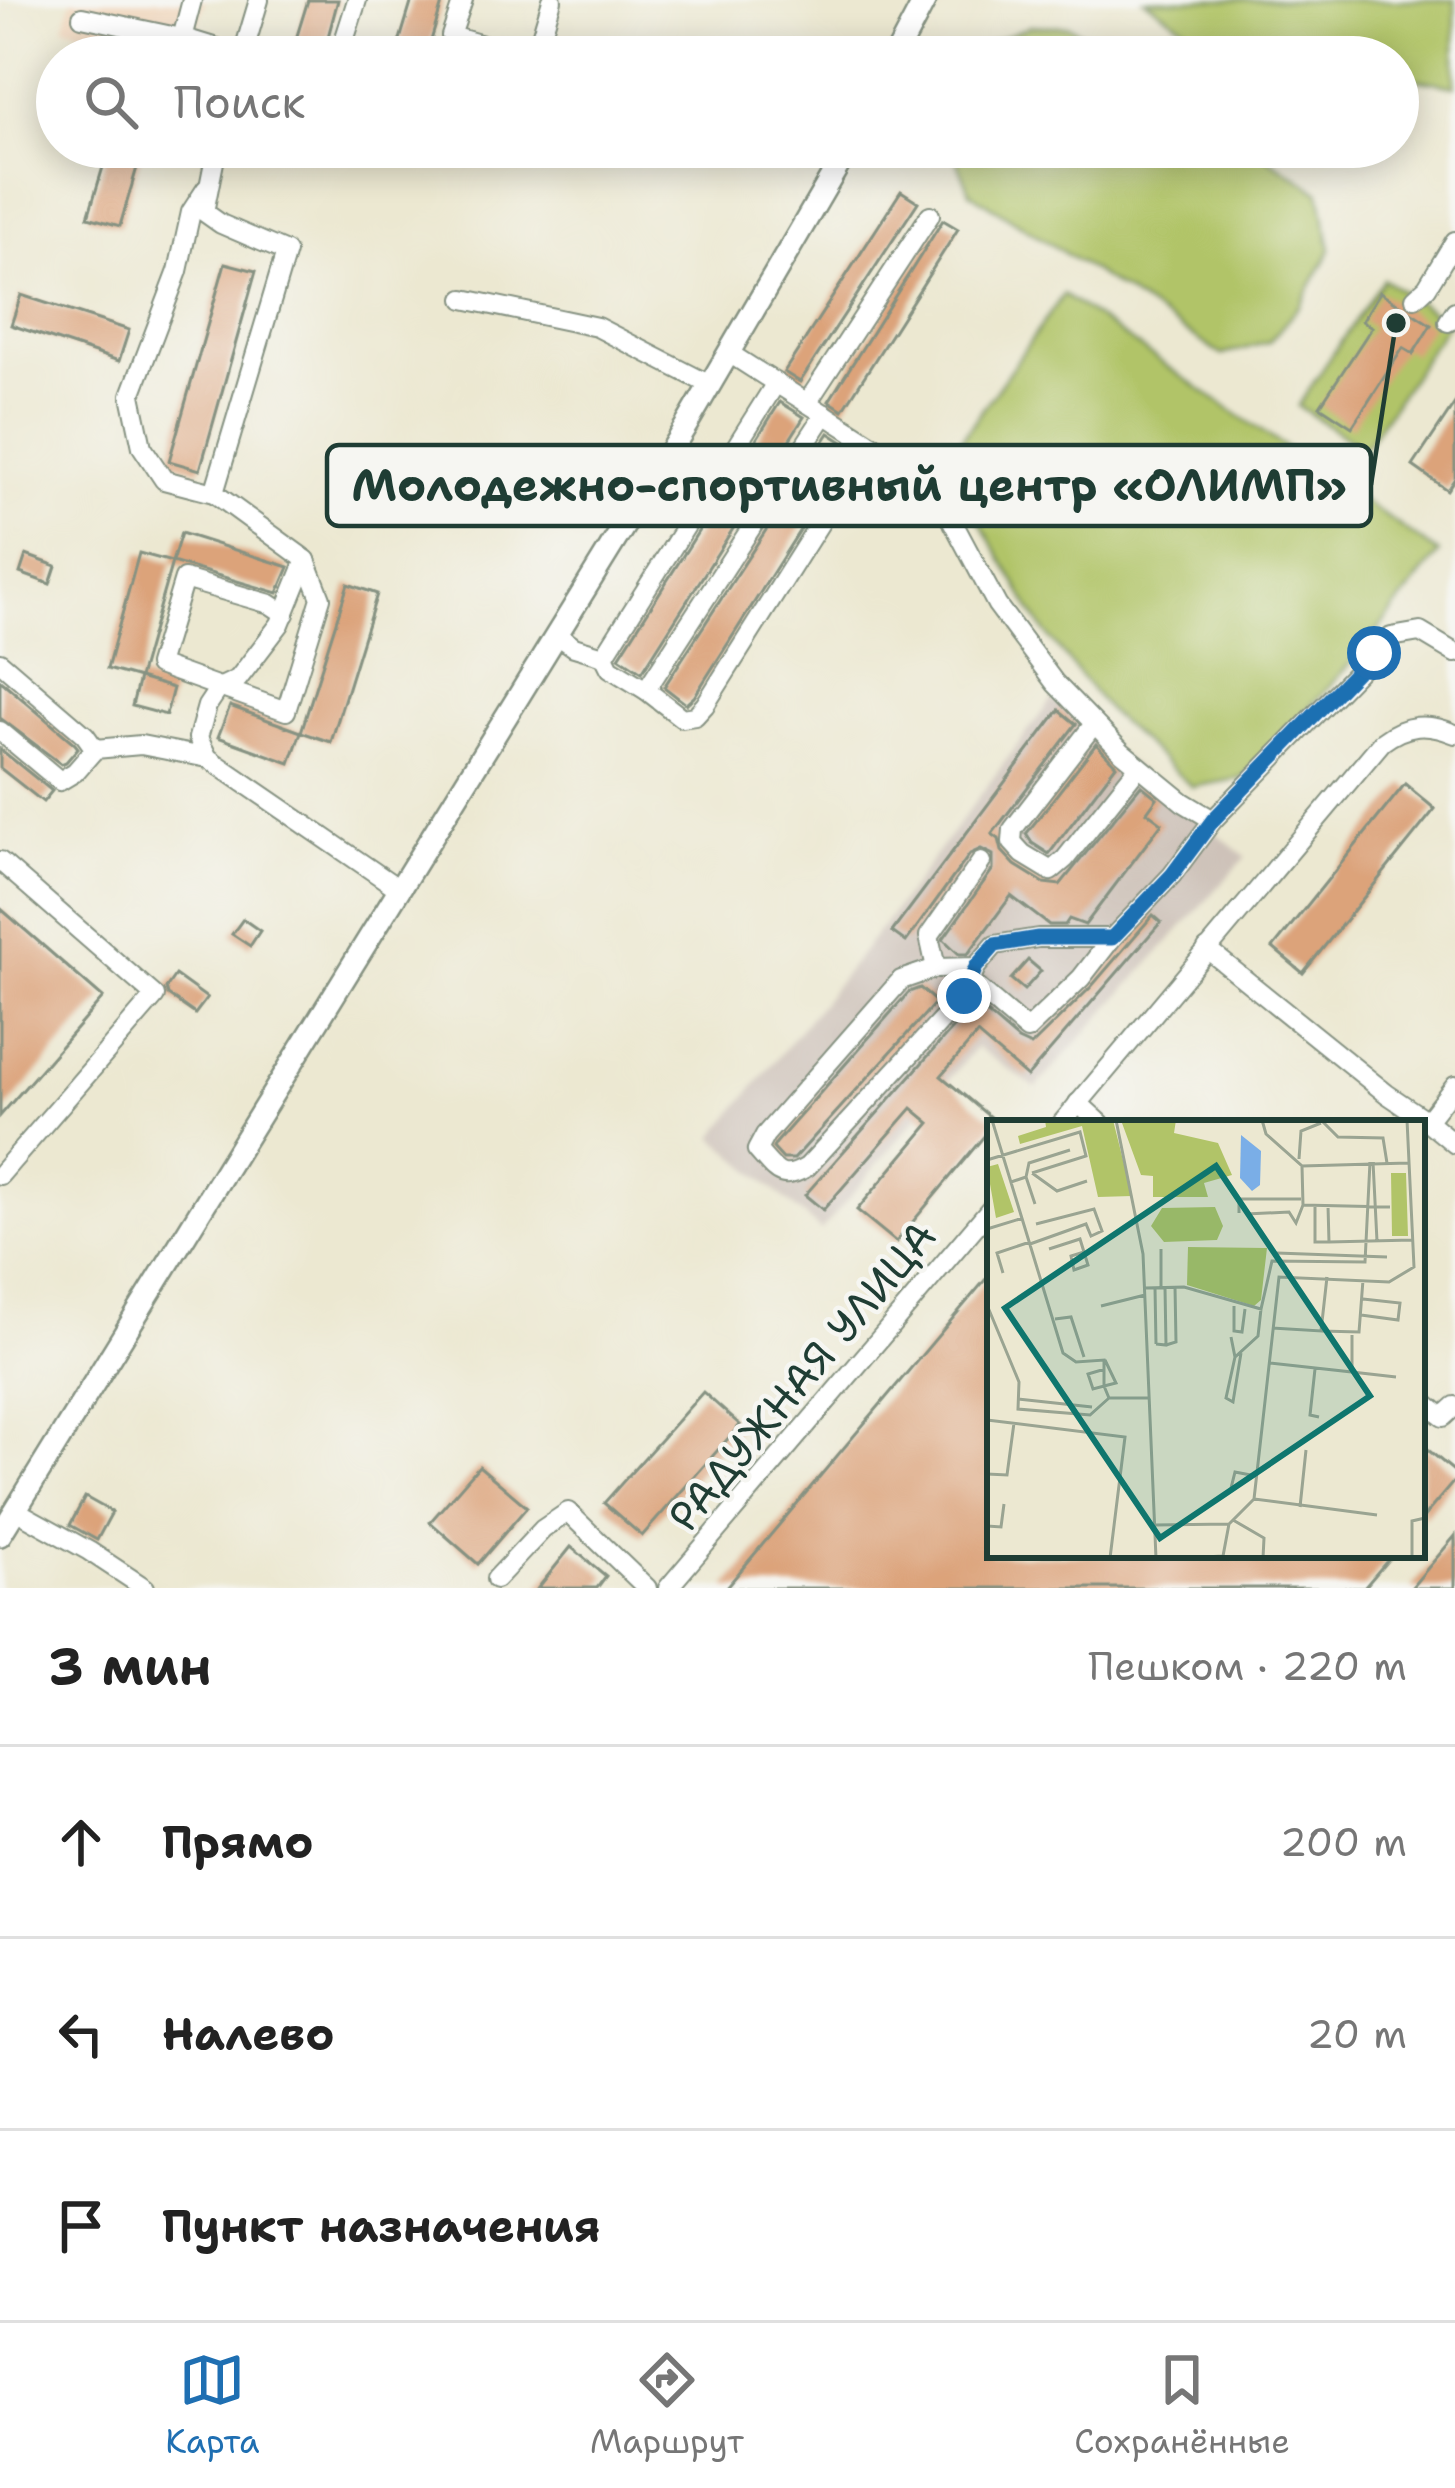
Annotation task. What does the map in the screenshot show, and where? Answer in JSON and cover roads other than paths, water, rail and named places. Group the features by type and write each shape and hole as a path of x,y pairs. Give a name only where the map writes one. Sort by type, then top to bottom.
{"main road":[{"path":"906,36 925,0"},
{"path":"0,1535 710,386 837,168"}],"street":[{"path":"183,36 193,0"},
{"path":"249,36 259,0"},
{"path":"346,36 357,0"},
{"path":"451,36 463,0"},
{"path":"541,36 552,0"},
{"path":"82,17 172,36"},
{"path":"212,168 204,212 220,224 286,252 214,493"},
{"path":"206,189 191,212 178,272 131,395 142,447 164,480 214,493 306,560 321,598 286,711 158,665 184,579 270,604 285,614"},
{"path":"807,404 930,215"},
{"path":"1415,298 1455,241"},
{"path":"464,299 597,327 710,386"},
{"path":"729,353 915,472 941,500 997,605 1028,650 1139,766 1213,820"},
{"path":"604,656 776,383"},
{"path":"646,690 825,414"},
{"path":"556,634 574,647 604,656 610,668 682,718 695,716 873,445"},
{"path":"208,758 197,737 207,706 219,688 238,679 261,652 285,614 306,560"},
{"path":"1112,938 1038,938 995,945 973,974 964,996 807,1167 791,1177 781,1175 758,1150 765,1135 901,980 936,968 973,974 1027,1030 1089,969 1172,875 1213,820 1391,637 1420,632 1455,653"},
{"path":"0,662 85,734 95,749"},
{"path":"1094,724 1013,829 1012,842 1023,854 1051,871 1139,766"},
{"path":"1064,1120 1382,742 1401,728 1416,725 1455,734"},
{"path":"0,731 60,781 95,749 141,746 208,758 399,889"},
{"path":"0,861 155,996 0,1175"},
{"path":"936,968 929,936 981,862"},
{"path":"1208,949 1425,1120"},
{"path":"1455,1085 1426,1121 1455,1144"},
{"path":"1078,1103 1097,1120"},
{"name":"РАДУЖНАЯ УЛИЦА","path":"668,1588 987,1213"},
{"path":"15,1510 145,1588"},
{"path":"496,1580 543,1529 568,1512 646,1588"}],"place":[{"name":"Молодежно-спортивный центр «ОЛИМП»","path":"1396,323"}]}
